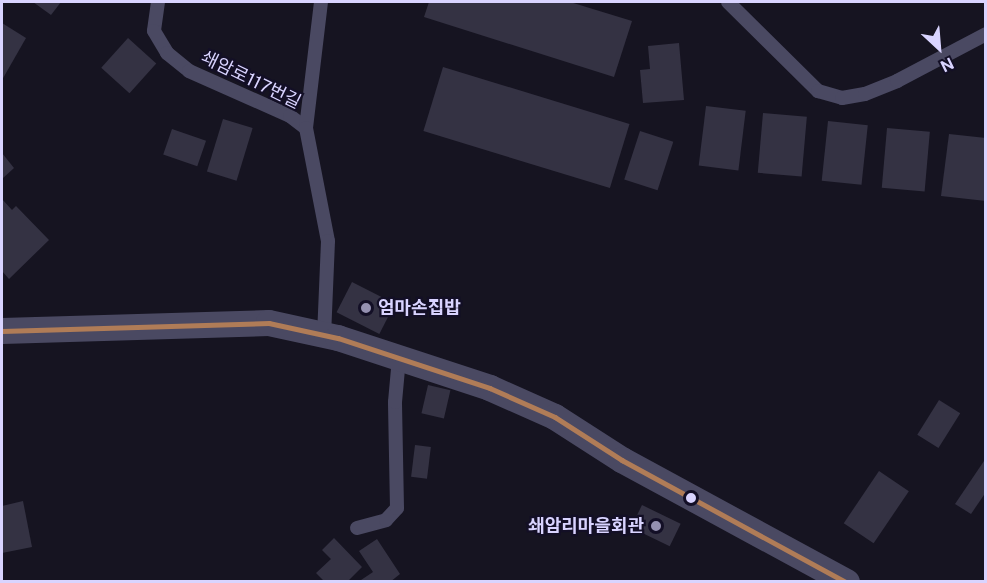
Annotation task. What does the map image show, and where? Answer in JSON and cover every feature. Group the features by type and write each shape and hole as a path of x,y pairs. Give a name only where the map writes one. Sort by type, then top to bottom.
{"street":[{"path":"2,331 269,323 324,335 490,388 555,417 622,460 818,574 847,582"}],"lane":[{"name":"쇄암로117번길","path":"158,2 154,31 166,53 189,71 290,116 306,128"},
{"name":"쇄암로117번길","path":"321,2 306,128 328,241 324,335"},
{"path":"728,2 818,91 842,98 865,94 897,81 986,34"},
{"path":"357,528 387,520 397,508 395,402 399,358"}],"building":[{"path":"33,2 61,2 51,15"},
{"path":"429,2 570,2 632,21 614,77 424,17"},
{"path":"2,23 26,38 2,80"},
{"path":"128,38 156,63 129,93 101,68"},
{"path":"679,43 684,100 643,103 640,70 650,69 648,46"},
{"path":"443,67 629,124 610,188 423,131"},
{"path":"706,106 746,111 738,170 699,166"},
{"path":"763,113 807,117 802,177 758,173"},
{"path":"223,119 253,128 237,181 207,172"},
{"path":"828,121 868,125 862,185 822,181"},
{"path":"887,128 930,132 925,192 882,188"},
{"path":"172,129 206,141 197,166 163,155"},
{"path":"640,131 673,142 658,190 624,180"},
{"path":"949,134 986,138 986,201 941,196"},
{"path":"2,153 14,168 2,179"},
{"path":"2,199 12,210 16,206 49,240 9,279 2,271"},
{"name":"엄마손집밥","path":"352,282 395,304 379,334 337,312"},
{"path":"428,385 450,390 444,418 421,413"},
{"path":"939,400 960,413 938,448 917,435"},
{"path":"415,445 431,447 427,479 411,477"},
{"path":"986,458 986,492 971,514 955,504"},
{"path":"879,471 909,491 874,543 844,523"},
{"path":"23,501 32,547 2,553 2,506"},
{"name":"쇄암리마을회관","path":"642,505 681,524 670,546 631,527"},
{"path":"334,538 362,567 347,582 325,582 316,573 331,559 322,550"},
{"path":"377,539 400,574 390,582 358,582 373,572 359,551"}],"transit line":[{"path":"2,331 269,323 338,338 490,388 555,417 622,460 846,582"}],"place":[{"name":"엄마손집밥","path":"366,308"},
{"name":"쇄암리마을회관","path":"656,526"}]}
